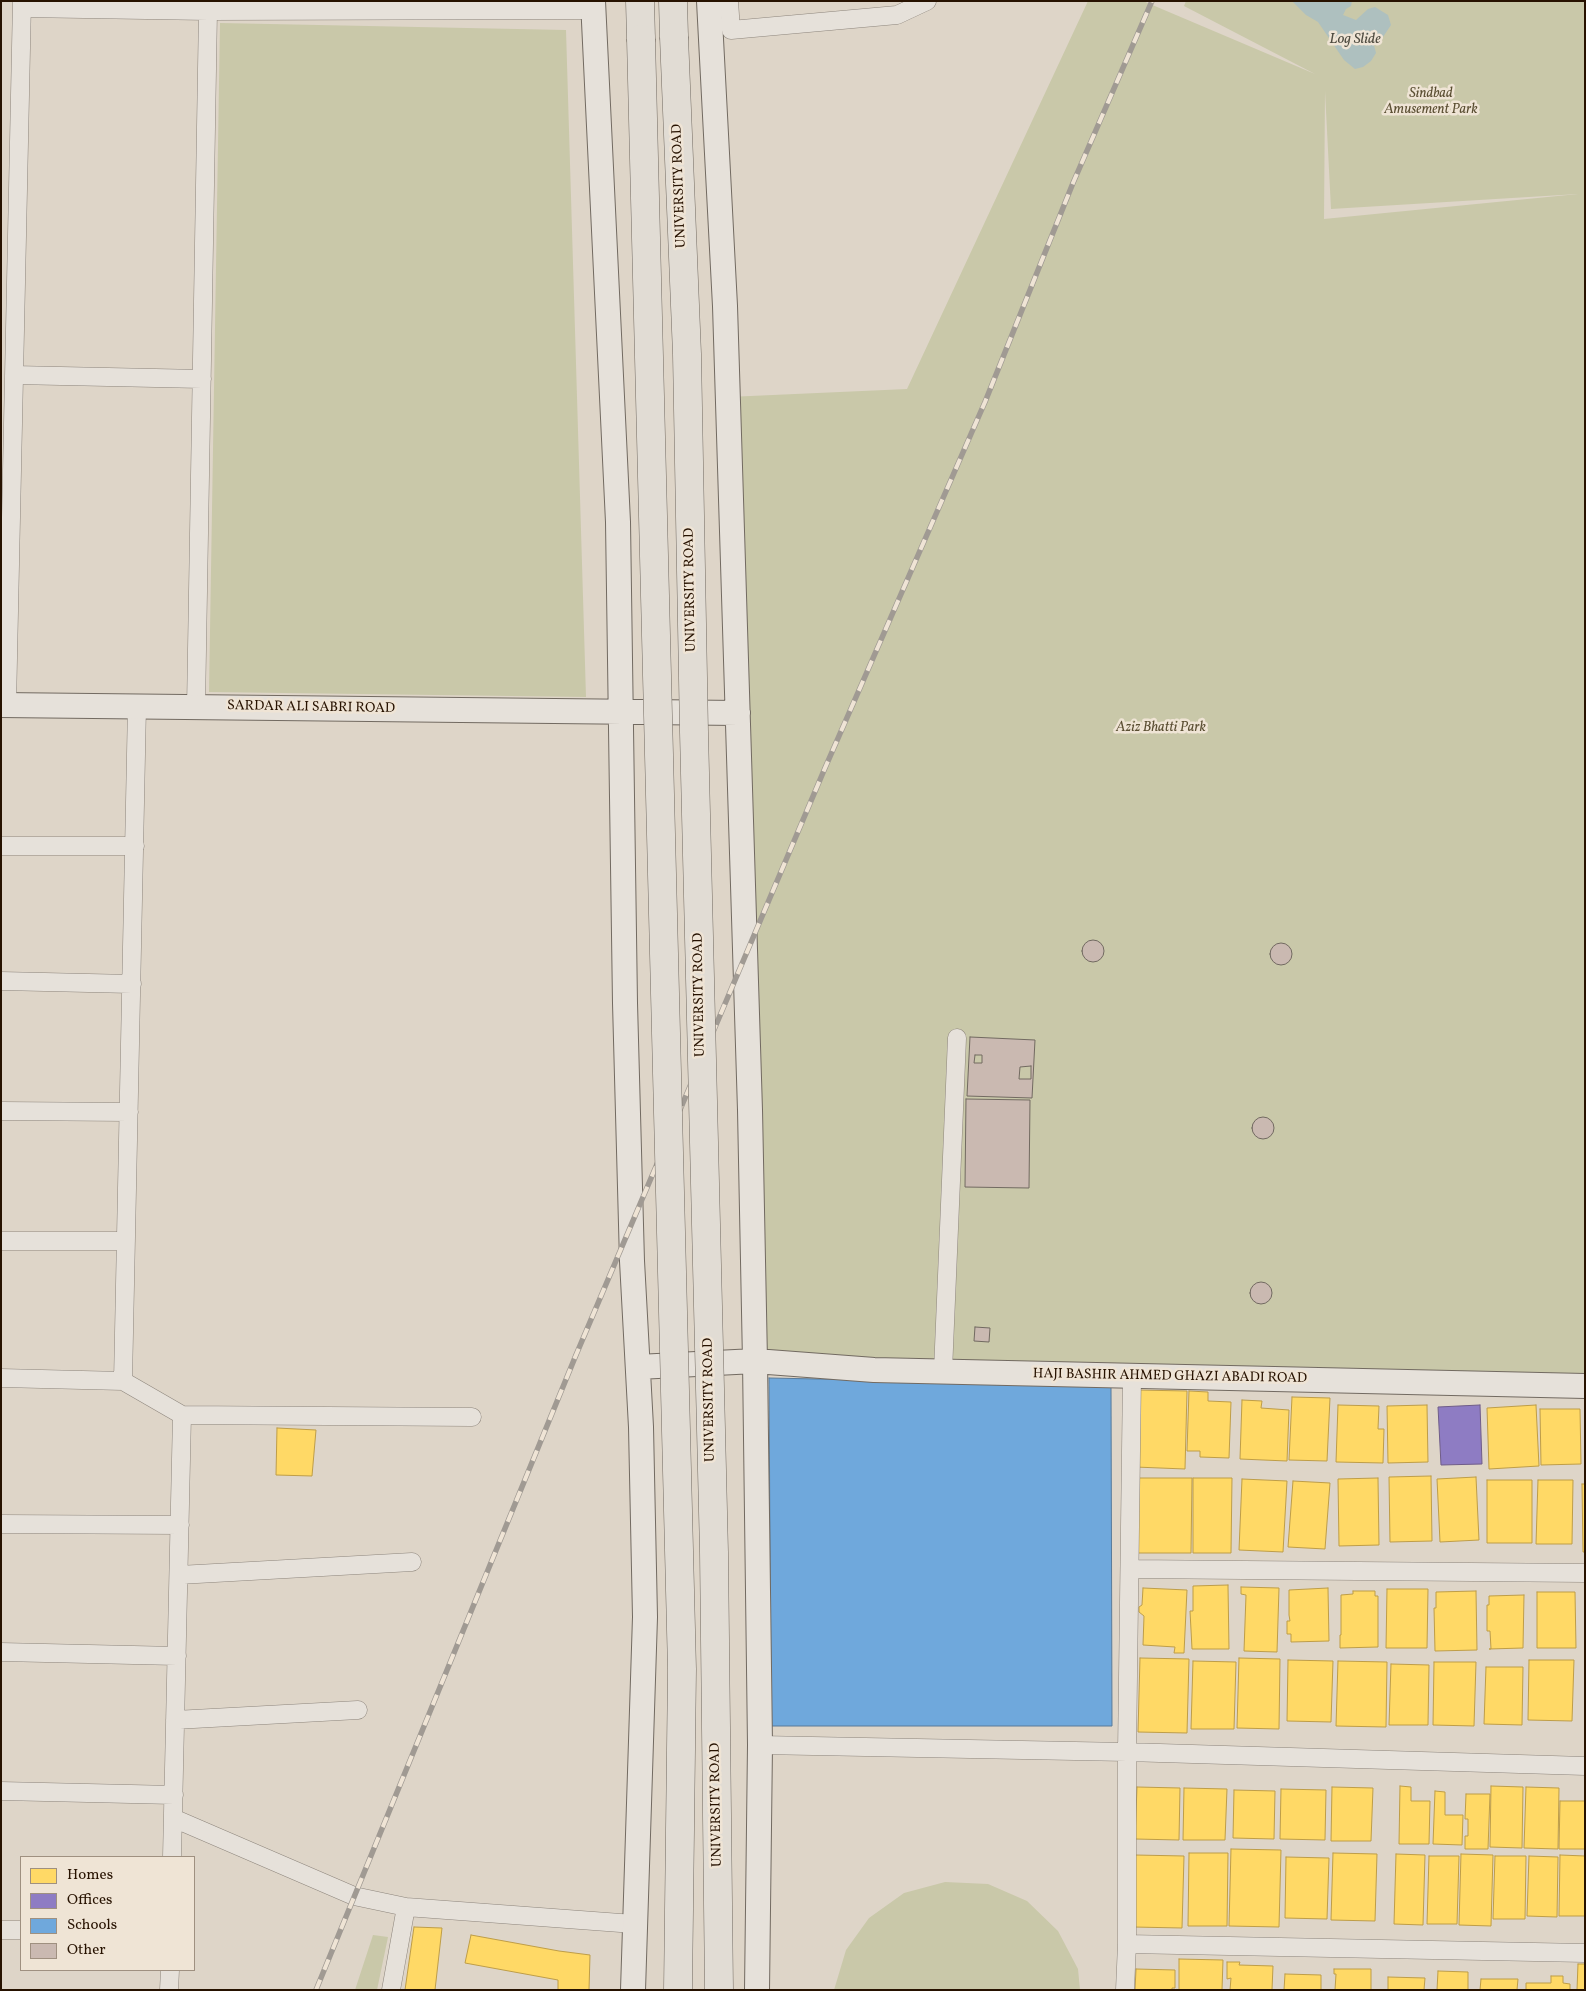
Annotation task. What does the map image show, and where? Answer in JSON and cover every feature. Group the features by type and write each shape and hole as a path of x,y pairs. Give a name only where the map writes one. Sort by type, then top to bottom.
{"main road":[{"path":"640,1 682,1669 678,1990"},
{"name":"UNIVERSITY ROAD","path":"673,1 687,354 694,732 714,1552 719,1990"}],"street":[{"path":"709,1 721,30"},
{"path":"729,1 721,30 725,306 750,1100 760,1745 758,1990"},
{"path":"721,30 897,16 926,1"},
{"path":"4,705 14,375 8,286 22,5 208,11 593,6 618,522 624,1003 632,1261 638,1367 645,1617 633,1990"},
{"path":"196,707 208,11"},
{"path":"14,375 202,379"},
{"name":"SARDAR ALI SABRI ROAD","path":"4,705 738,713"},
{"path":"124,1381 137,706"},
{"path":"1,846 135,846"},
{"path":"1,981 132,984"},
{"path":"943,1370 957,1038"},
{"path":"1,1110 129,1112"},
{"path":"1,1241 126,1242"},
{"name":"HAJI BASHIR AHMED GHAZI ABADI ROAD","path":"638,1367 755,1361 874,1370 943,1370 1585,1386"},
{"path":"1125,1990 1128,1944 1126,1752 1132,1376"},
{"path":"1,1378 124,1381 182,1415 472,1417"},
{"path":"172,1856 182,1415"},
{"path":"1,1524 180,1525"},
{"path":"179,1576 412,1562"},
{"path":"1130,1569 1585,1573"},
{"path":"1,1652 177,1656"},
{"path":"175,1720 358,1710"},
{"path":"760,1745 1126,1752 1585,1766"},
{"path":"1,1791 174,1795"},
{"path":"173,1818 354,1896 406,1907 634,1924"},
{"path":"391,1990 406,1907"},
{"path":"1,1930 20,1930"},
{"path":"1128,1944 1585,1953"},
{"path":"169,1990 170,1971"}],"green space":[{"name":"Aziz Bhatti Park","path":"1088,1 1143,1 1315,74 1184,6 1186,1 1584,1 1585,1385 756,1364 728,397 907,389","holes":["1325,91 1331,209 1578,194 1324,219"]},
{"path":"220,23 566,30 586,697 209,692"},
{"path":"945,1882 988,1884 1027,1901 1058,1931 1078,1969 1080,1990 834,1990 846,1950 869,1918 904,1893"},
{"path":"373,1935 388,1937 377,1990 355,1990"}],"water":[{"name":"Log Slide","path":"1292,1 1352,1 1351,6 1346,9 1343,15 1356,20 1368,9 1375,7 1388,15 1391,25 1381,40 1374,45 1376,53 1371,61 1363,67 1355,69 1344,60 1318,22 1306,15"}],"building: Homes":[{"path":"1137,1390 1187,1391 1185,1469 1135,1467"},
{"path":"1189,1391 1208,1392 1208,1401 1231,1402 1229,1458 1200,1457 1200,1451 1187,1451"},
{"path":"1292,1397 1330,1398 1327,1461 1289,1460"},
{"path":"1242,1400 1262,1401 1261,1408 1289,1410 1287,1461 1240,1459"},
{"path":"1338,1405 1379,1406 1378,1429 1384,1429 1383,1463 1336,1462"},
{"path":"1427,1405 1428,1462 1388,1463 1387,1406"},
{"path":"1536,1405 1539,1466 1489,1469 1487,1408"},
{"path":"1540,1409 1580,1409 1581,1464 1541,1465"},
{"path":"277,1428 316,1430 312,1476 276,1475"},
{"path":"1431,1476 1432,1541 1390,1542 1389,1477"},
{"path":"1476,1477 1479,1540 1440,1542 1437,1479"},
{"path":"1139,1478 1192,1478 1191,1553 1138,1553"},
{"path":"1193,1478 1232,1478 1231,1553 1193,1553"},
{"path":"1378,1478 1379,1545 1339,1546 1338,1479"},
{"path":"1242,1479 1287,1481 1283,1552 1239,1550"},
{"path":"1487,1480 1532,1480 1532,1543 1487,1543"},
{"path":"1538,1480 1573,1480 1572,1544 1536,1544"},
{"path":"1293,1481 1330,1483 1325,1549 1288,1547"},
{"path":"1582,1484 1585,1484 1585,1552 1583,1552"},
{"path":"1228,1585 1229,1649 1192,1649 1190,1611 1193,1611 1193,1586"},
{"path":"1241,1587 1279,1588 1277,1652 1244,1651 1246,1595 1241,1594"},
{"path":"1143,1588 1187,1590 1184,1653 1174,1653 1175,1647 1143,1645 1144,1616 1139,1612 1139,1607 1142,1605"},
{"path":"1328,1588 1329,1641 1291,1642 1291,1634 1287,1634 1287,1621 1290,1621 1289,1590"},
{"path":"1387,1589 1428,1589 1427,1648 1386,1648"},
{"path":"1353,1591 1375,1591 1375,1596 1378,1596 1378,1647 1340,1648 1341,1595 1353,1594"},
{"path":"1476,1591 1477,1650 1435,1651 1434,1608 1436,1608 1436,1592"},
{"path":"1537,1592 1575,1592 1576,1648 1537,1648"},
{"path":"1524,1595 1523,1648 1491,1649 1490,1631 1487,1631 1489,1596"},
{"path":"1140,1658 1189,1659 1187,1733 1138,1732"},
{"path":"1239,1658 1280,1659 1279,1729 1237,1728"},
{"path":"1288,1660 1333,1661 1331,1722 1287,1721"},
{"path":"1529,1660 1574,1660 1572,1721 1528,1720"},
{"path":"1193,1661 1236,1662 1234,1729 1191,1729"},
{"path":"1338,1661 1387,1662 1386,1727 1336,1726"},
{"path":"1434,1662 1476,1662 1474,1726 1433,1725"},
{"path":"1391,1664 1429,1665 1428,1725 1389,1725"},
{"path":"1486,1667 1523,1667 1522,1725 1484,1724"},
{"path":"1400,1786 1411,1787 1411,1801 1430,1801 1429,1844 1399,1844"},
{"path":"1491,1786 1523,1787 1522,1848 1490,1847"},
{"path":"1137,1787 1180,1788 1179,1840 1135,1839"},
{"path":"1332,1787 1373,1788 1371,1841 1331,1841"},
{"path":"1526,1787 1559,1788 1558,1849 1524,1848"},
{"path":"1184,1788 1227,1789 1225,1840 1183,1840"},
{"path":"1281,1789 1326,1790 1325,1840 1280,1839"},
{"path":"1234,1790 1275,1791 1274,1839 1233,1838"},
{"path":"1435,1791 1445,1792 1445,1815 1463,1815 1462,1845 1433,1844"},
{"path":"1466,1794 1490,1794 1488,1849 1465,1849 1465,1836 1468,1836 1468,1819 1465,1819"},
{"path":"1560,1801 1585,1801 1585,1849 1559,1849"},
{"path":"1231,1849 1281,1850 1279,1927 1229,1926"},
{"path":"1189,1853 1228,1853 1227,1926 1188,1926"},
{"path":"1333,1853 1377,1854 1375,1921 1331,1920"},
{"path":"1396,1854 1425,1855 1423,1925 1394,1924"},
{"path":"1461,1854 1493,1855 1491,1926 1459,1925"},
{"path":"1135,1855 1184,1856 1182,1928 1133,1927"},
{"path":"1560,1855 1585,1856 1585,1916 1559,1916"},
{"path":"1429,1856 1459,1856 1457,1924 1427,1924"},
{"path":"1495,1856 1526,1856 1525,1919 1493,1919"},
{"path":"1529,1856 1558,1857 1557,1917 1527,1916"},
{"path":"1286,1857 1329,1858 1327,1919 1285,1918"},
{"path":"414,1927 442,1928 435,1990 405,1990"},
{"path":"471,1935 590,1955 589,1990 558,1990 558,1980 465,1963"},
{"path":"1179,1959 1223,1960 1222,1990 1179,1990"},
{"path":"1227,1962 1240,1962 1239,1965 1273,1966 1272,1990 1230,1990 1231,1978 1227,1979"},
{"path":"1578,1964 1585,1964 1585,1990 1577,1990"},
{"path":"1136,1969 1175,1970 1175,1988 1172,1988 1172,1990 1135,1990"},
{"path":"1334,1969 1371,1969 1371,1990 1335,1990 1336,1974 1334,1974"},
{"path":"1438,1971 1468,1972 1468,1990 1437,1990"},
{"path":"1285,1974 1321,1975 1321,1990 1284,1990"},
{"path":"1551,1976 1563,1976 1563,1983 1570,1984 1570,1990 1526,1990 1526,1983 1551,1983"},
{"path":"1388,1977 1425,1978 1424,1990 1388,1990"},
{"path":"1481,1979 1518,1979 1517,1990 1480,1990"}],"building: Offices":[{"path":"1480,1405 1482,1464 1441,1465 1438,1407"}],"building: Schools":[{"path":"769,1378 1111,1385 1112,1726 771,1726"}],"building: Other":[{"path":"1093,940 1101,943 1104,951 1101,959 1093,962 1085,959 1082,951 1085,943"},
{"path":"1281,943 1289,946 1292,954 1289,962 1281,965 1273,962 1270,954 1273,946"},
{"path":"970,1037 1035,1040 1032,1098 967,1096"},
{"path":"975,1055 982,1055 982,1063 974,1063"},
{"path":"1031,1066 1031,1079 1019,1079 1020,1067"},
{"path":"966,1099 1030,1100 1029,1188 965,1187"},
{"path":"1263,1117 1271,1120 1274,1128 1271,1136 1263,1139 1255,1136 1252,1128 1255,1120"},
{"path":"1261,1282 1269,1285 1272,1293 1269,1301 1261,1304 1253,1301 1250,1293 1253,1285"},
{"path":"975,1327 990,1328 989,1342 974,1341"}],"railway":[{"path":"316,1990 576,1355 825,768 985,402 1073,183 1152,1"}],"park label":[{"name":"Sindbad Amusement Park","path":"1431,102"}]}
